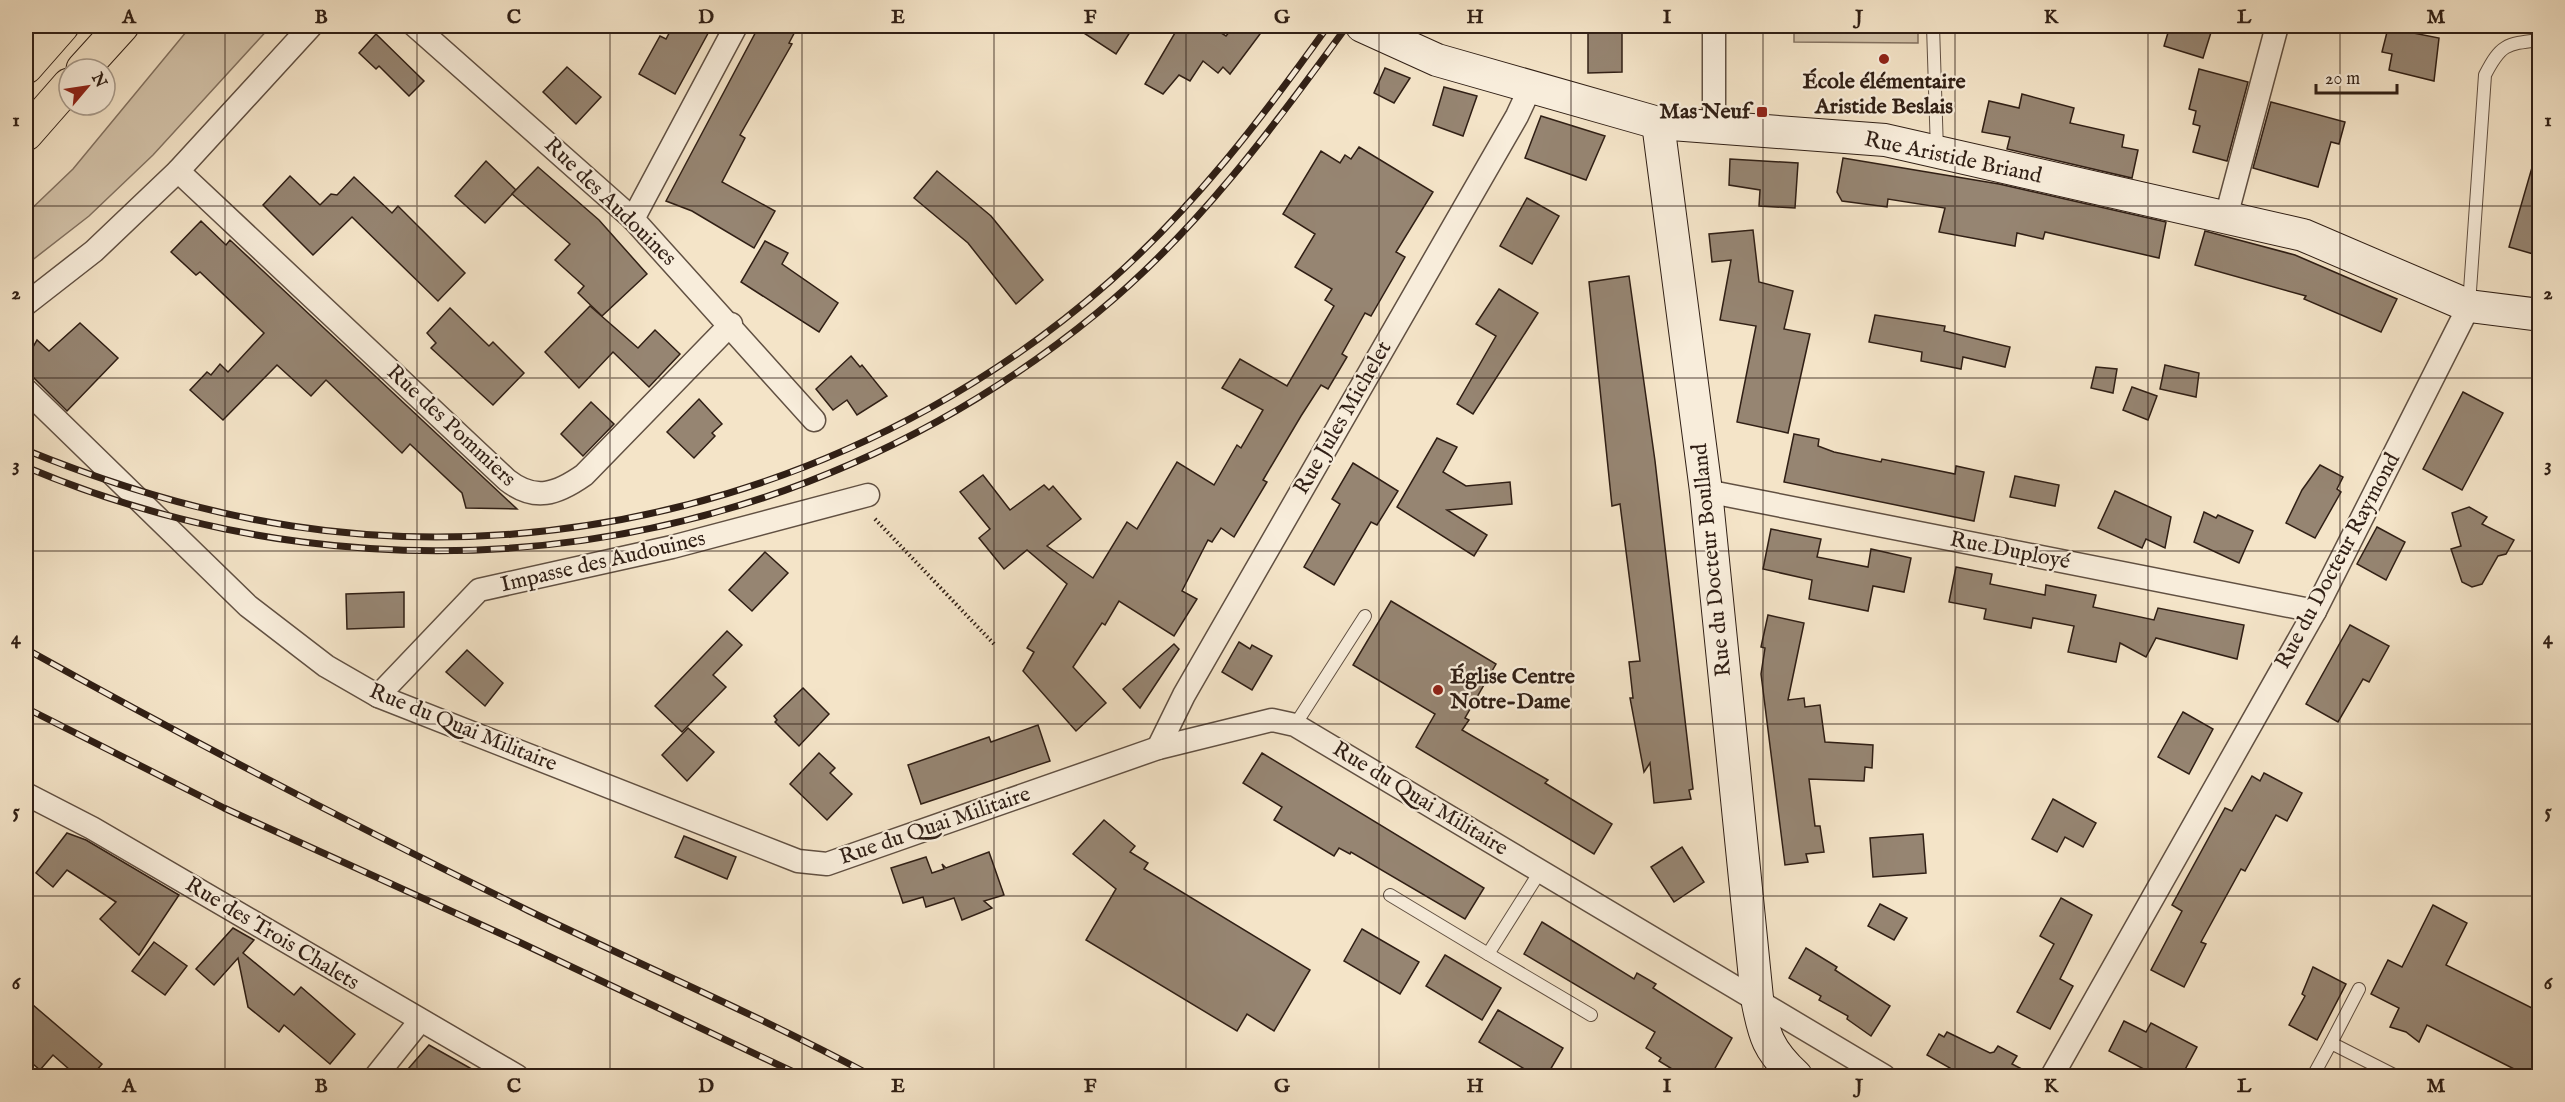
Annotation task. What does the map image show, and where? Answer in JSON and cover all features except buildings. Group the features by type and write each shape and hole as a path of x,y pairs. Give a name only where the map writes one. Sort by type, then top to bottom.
{"highway":[{"path":"26,68 62,26"},
{"path":"94,57 122,26"},
{"path":"26,134 57,99"}],"street":[{"path":"26,304 94,251 178,171 311,26"},
{"name":"Rue des Audouines","path":"415,26 633,219 731,324 814,420"},
{"path":"633,219 736,26"},
{"path":"1714,26 1714,126"},
{"path":"2226,217 2277,26"},
{"name":"Rue Aristide Briand","path":"1373,31 1437,60 1658,123 1885,140 2303,235 2469,306 2540,315"},
{"name":"Rue Jules Michelet","path":"1158,748 1184,694 1511,126 1530,88"},
{"name":"Rue du Docteur Boulland","path":"1658,123 1706,491 1757,998 1764,1035 1780,1061 1796,1077"},
{"name":"Rue des Pommiers","path":"178,171 507,480 520,490 532,494 550,493 566,487 584,475 731,324"},
{"name":"Rue du Docteur Raymond","path":"2052,1077 2314,610 2469,306"},
{"name":"Rue du Quai Militaire","path":"26,390 248,606 326,666 378,696 798,861 827,864 1158,748 1272,720 1295,725 1757,998 1884,1077"},
{"name":"Rue Duployé","path":"1706,491 2314,610"},
{"name":"Impasse des Audouines","path":"378,696 480,590 672,547 868,495"},
{"name":"Rue des Trois Chalets","path":"26,794 92,828 517,1077"},
{"path":"375,1077 420,1021"}],"lane":[{"path":"1933,26 1937,152"},
{"name":"Rue du Docteur Raymond","path":"2469,306 2485,75 2496,53 2508,44 2540,39"},
{"path":"1295,725 1365,616"},
{"path":"1488,954 1541,870"},
{"path":"1390,895 1591,1015"},
{"path":"2313,1077 2359,989"},
{"path":"2331,1043 2396,1077"}],"path":[{"path":"868,495 872,514 878,525 994,644"}],"shaded area":[{"path":"191,26 271,26 153,155 89,216 26,265 26,214 73,169"},
{"path":"1794,26 1918,26 1918,43 1794,42"}],"railway":[{"path":"26,450 124,486 224,513 292,526 402,536 511,534 620,520 727,494 831,456 929,408 1023,350 1109,282 1170,223 1253,127 1328,26"},
{"path":"26,467 163,514 303,542 443,551 583,540 720,511 852,463 979,397 1097,313 1133,282 1200,214 1261,141 1347,26"},
{"path":"26,649 402,848 872,1076"},
{"path":"26,708 224,808 519,942 802,1076"}],"place":[{"name":"École élémentaire Aristide Beslais","path":"1884,59"},
{"name":"Mas Neuf","path":"1762,112"},
{"name":"Église Centre Notre-Dame","path":"1438,690"}]}
